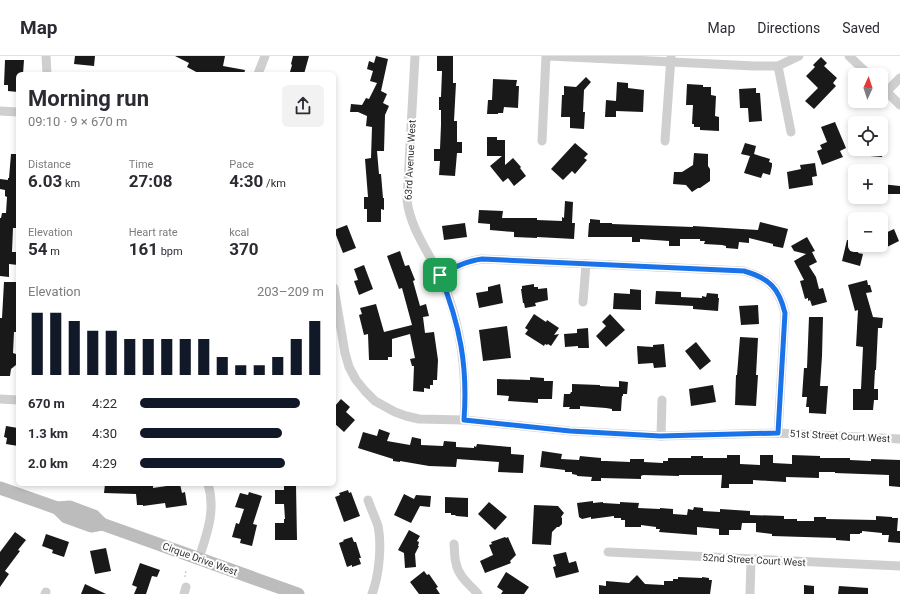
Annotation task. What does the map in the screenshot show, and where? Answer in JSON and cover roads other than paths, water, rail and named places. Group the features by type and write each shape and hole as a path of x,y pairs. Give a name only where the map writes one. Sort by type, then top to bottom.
{"main road":[{"name":"Cirque Drive West","path":"0,488 57,508 70,507 94,516 102,524 298,594"}],"street":[{"path":"46,56 47,72"},
{"path":"259,72 264,56"},
{"name":"63rd Avenue West","path":"415,56 407,204 415,229 440,275 453,309 461,344 465,381 464,420"},
{"path":"542,141 546,56"},
{"path":"549,56 671,59 754,66 778,66 799,56"},
{"path":"849,56 862,68"},
{"path":"665,141 671,59"},
{"path":"778,66 791,132"},
{"path":"888,86 900,78"},
{"path":"888,92 900,104"},
{"path":"0,112 16,112"},
{"path":"440,275 465,263 482,259 744,271 755,274 772,285 778,293 785,313 778,433"},
{"path":"583,302 586,264"},
{"name":"51st Street Court West","path":"336,300 345,353 349,367 356,380 375,401 394,412 406,416 419,419 464,420 570,431 660,436 778,433 900,439"},
{"path":"0,399 16,400"},
{"path":"660,436 662,400"},
{"path":"199,558 207,535 210,520 211,504 208,486"},
{"path":"368,500 378,526 380,538 376,585 372,594"},
{"path":"454,544 458,570 465,581 478,594"},
{"name":"52nd Street Court West","path":"608,552 900,566"},
{"path":"750,594 751,560"}]}
